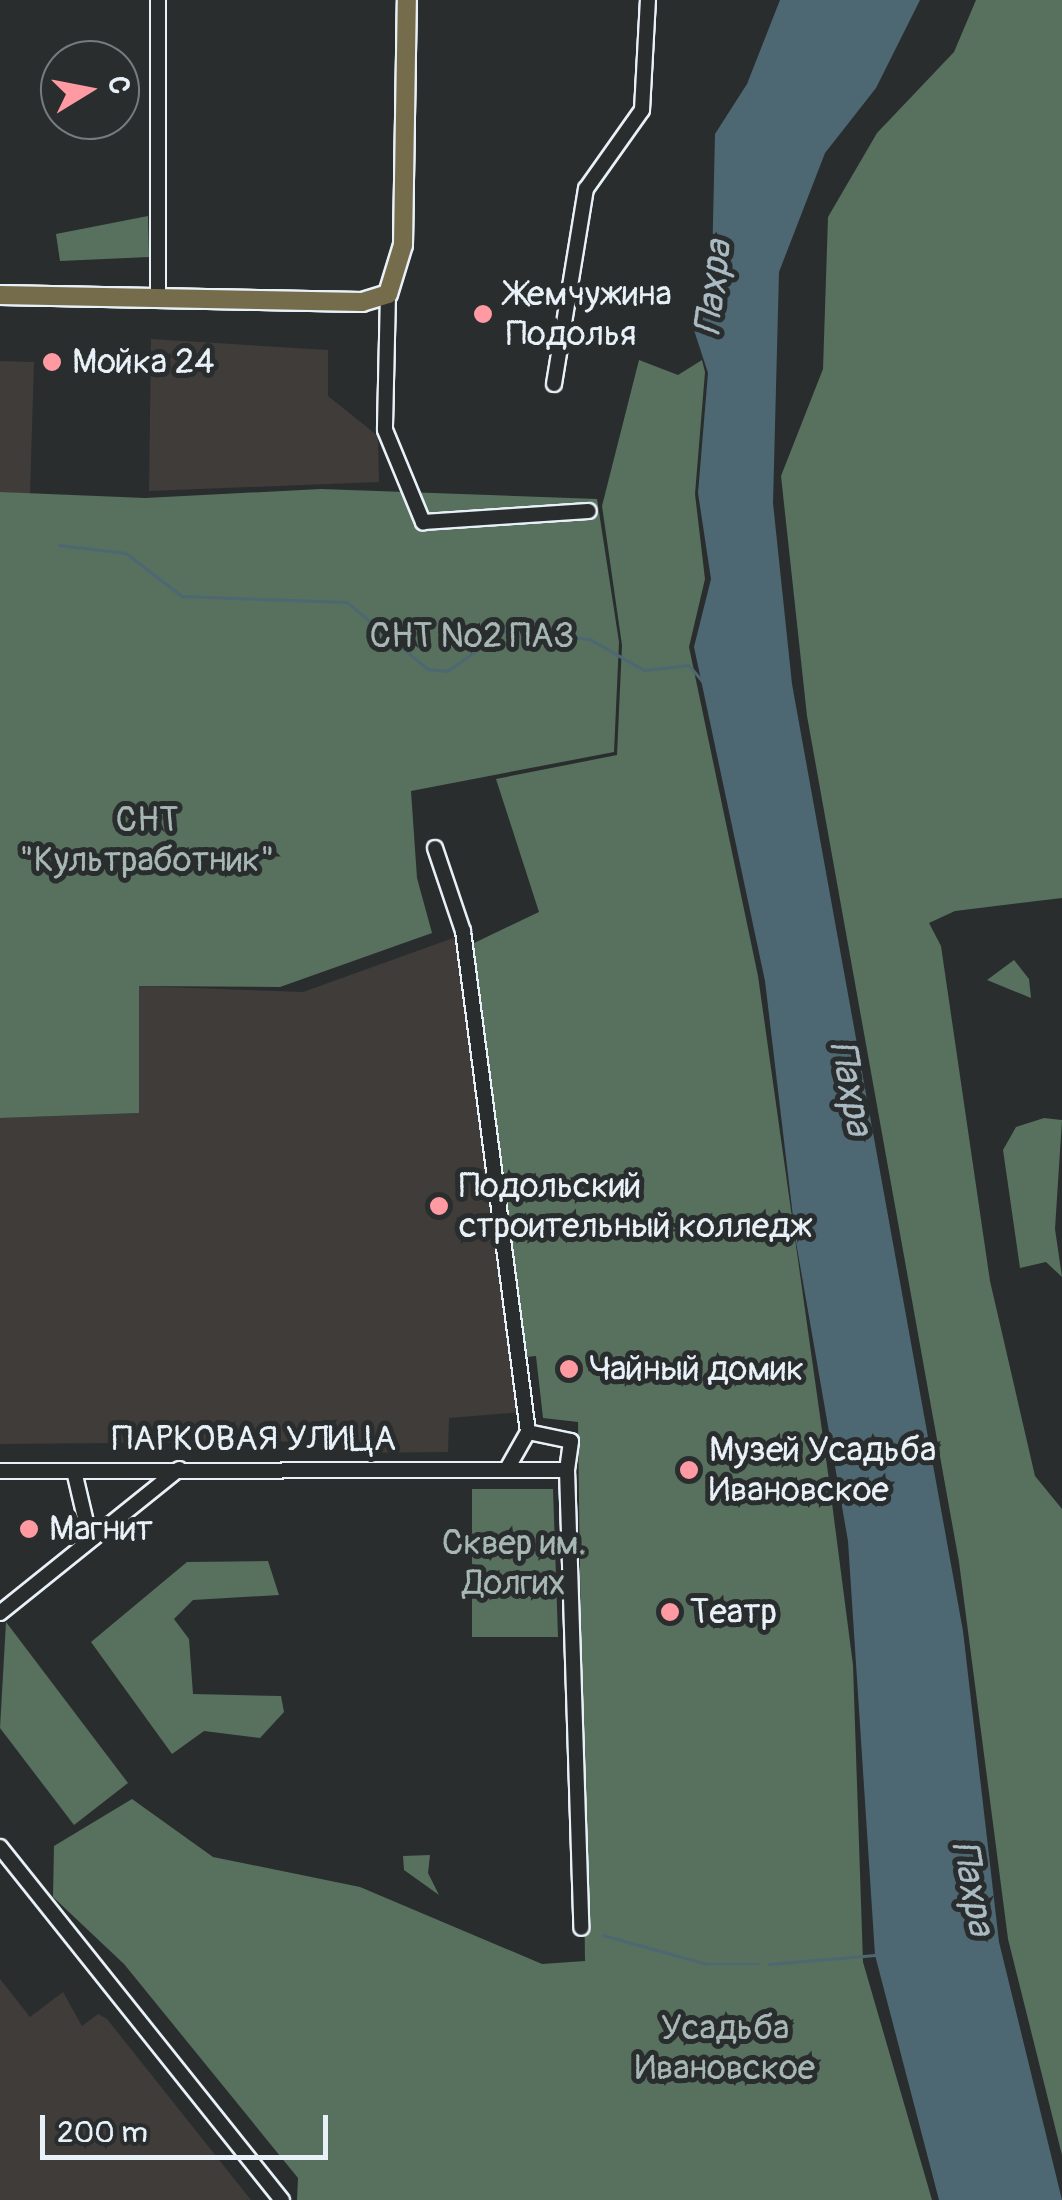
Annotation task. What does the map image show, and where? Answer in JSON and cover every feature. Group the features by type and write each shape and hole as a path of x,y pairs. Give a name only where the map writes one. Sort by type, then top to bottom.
{"main road":[{"path":"0,295 362,302 388,294 403,246 407,0"}],"street":[{"path":"158,0 158,298"},
{"path":"554,384 586,189 642,110 648,0"},
{"path":"388,294 385,430 423,522 589,512"},
{"path":"435,848 464,932 528,1432 508,1469"},
{"path":"528,1432 568,1434 582,1928"},
{"path":"0,1613 180,1468"},
{"path":"74,1470 90,1539"},
{"name":"ПАРКОВАЯ УЛИЦА","path":"0,1471 567,1470"},
{"path":"0,1847 282,2200"}],"shaded area":[{"path":"151,339 328,350 328,396 378,436 379,482 149,491"},
{"path":"0,361 34,362 30,494 0,492"},
{"path":"456,937 523,1412 449,1418 448,1452 343,1453 342,1441 0,1444 0,1118 139,1113 138,986 303,992"},
{"path":"0,1979 30,2017 63,1992 82,2026 98,2014 107,2019 251,2200 0,2200"}],"green space":[{"path":"976,0 1062,0 1062,898 955,911 929,923 941,946 990,1281 1035,1476 1062,1509 1062,2155 1008,1939 959,1562 807,716 781,476 823,369 828,217 877,133 954,52"},
{"path":"148,216 149,257 60,261 56,234"},
{"name":"Усадьба Ивановское","path":"639,360 678,375 702,360 705,372 695,494 705,579 689,647 758,976 829,1480 853,1665 863,1962 932,2200 297,2200 298,2178 124,1964 53,1897 54,1846 132,1799 213,1857 360,1887 542,1964 585,1961 578,1422 543,1418 536,1356 526,1357 470,945 539,912 496,779 617,755 622,645 602,506"},
{"path":"321,489 597,499 619,642 614,752 411,791 417,878 432,933 280,987 139,986 139,1113 0,1118 0,492 145,498"},
{"path":"1014,960 1029,979 1031,998 987,980"},
{"path":"1044,1118 1062,1120 1055,1229 1062,1277 1046,1262 1020,1268 1003,1150 1016,1127"},
{"name":"Сквер им. Долгих","path":"472,1489 553,1489 558,1637 472,1637"},
{"path":"268,1561 279,1595 193,1600 174,1619 189,1639 193,1694 281,1696 284,1712 260,1738 204,1731 172,1754 91,1642 187,1562"},
{"path":"6,1622 128,1783 74,1825 0,1728"},
{"path":"430,1855 428,1873 439,1895 404,1870 403,1856"}],"water":[{"name":"Пахра","path":"780,0 920,0 876,88 825,153 779,272 773,503 792,684 963,1631 999,1942 1062,2200 939,2200 875,1955 848,1541 796,1242 765,981 694,647 711,579 698,493 708,373 692,324 712,266 715,134 747,84"}],"waterway":[{"path":"59,545 126,553 182,596 347,602 428,669 447,671 508,629 590,639 644,670 689,665 706,685"},
{"path":"603,1935 707,1964 759,1964"},
{"path":"769,1964 875,1955"}],"place":[{"name":"Жемчужина Подолья","path":"483,314"},
{"name":"Мойка 24","path":"52,362"},
{"name":"Подольский строительный колледж","path":"439,1206"},
{"name":"Чайный домик","path":"569,1369"},
{"name":"Музей Усадьба Ивановское","path":"689,1470"},
{"name":"Магнит","path":"29,1529"},
{"name":"Театр","path":"670,1612"}],"park label":[{"name":"СНТ №2 ПАЗ","path":"472,636"},
{"name":"СНТ \"Культработник\"","path":"147,840"}]}
